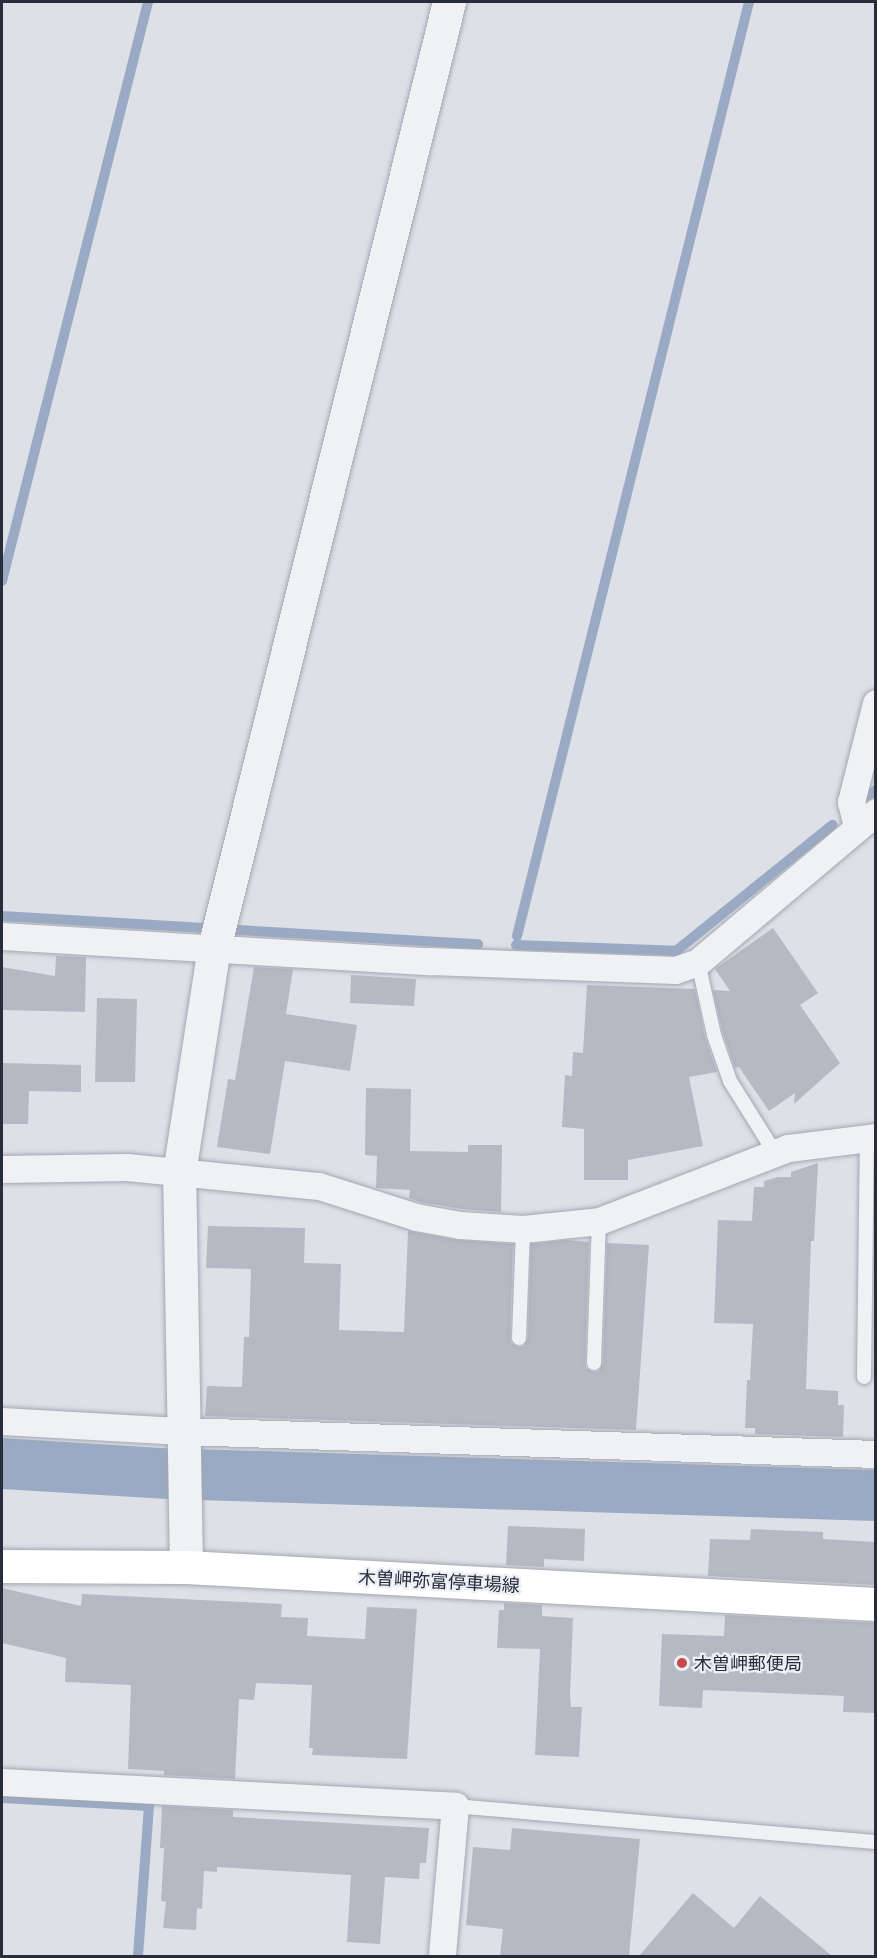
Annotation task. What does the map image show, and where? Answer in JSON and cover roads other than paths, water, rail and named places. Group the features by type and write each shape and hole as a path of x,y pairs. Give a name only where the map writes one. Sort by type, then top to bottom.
{"main road":[{"name":"木曽岬弥富停車場線","path":"2,1566 186,1567 876,1604"}],"street":[{"path":"186,1567 180,1173 217,935 449,2"},
{"path":"2,936 217,935 429,961 675,970 698,962 866,819 851,802 876,703"},
{"path":"2,1168 127,1167 319,1186 416,1217 460,1225 523,1229 599,1221 788,1148 871,1138"},
{"path":"2,1421 183,1437 876,1454"},
{"path":"2,1782 455,1806 442,1956"}],"lane":[{"path":"698,962 714,1035 730,1081 776,1153"},
{"path":"864,1377 871,1138"},
{"path":"594,1363 599,1221"},
{"path":"519,1338 523,1229"},
{"path":"455,1806 876,1842"}],"water":[{"path":"2,1438 161,1448 875,1470 875,1521 167,1499 2,1489"}],"waterway":[{"path":"2,581 148,2"},
{"path":"517,936 749,2"},
{"path":"869,795 876,790"},
{"path":"516,945 676,951 832,825"},
{"path":"2,916 478,944"},
{"path":"2,1798 149,1806 138,1956"}],"place":[{"name":"木曽岬郵便局","path":"682,1663"}]}
